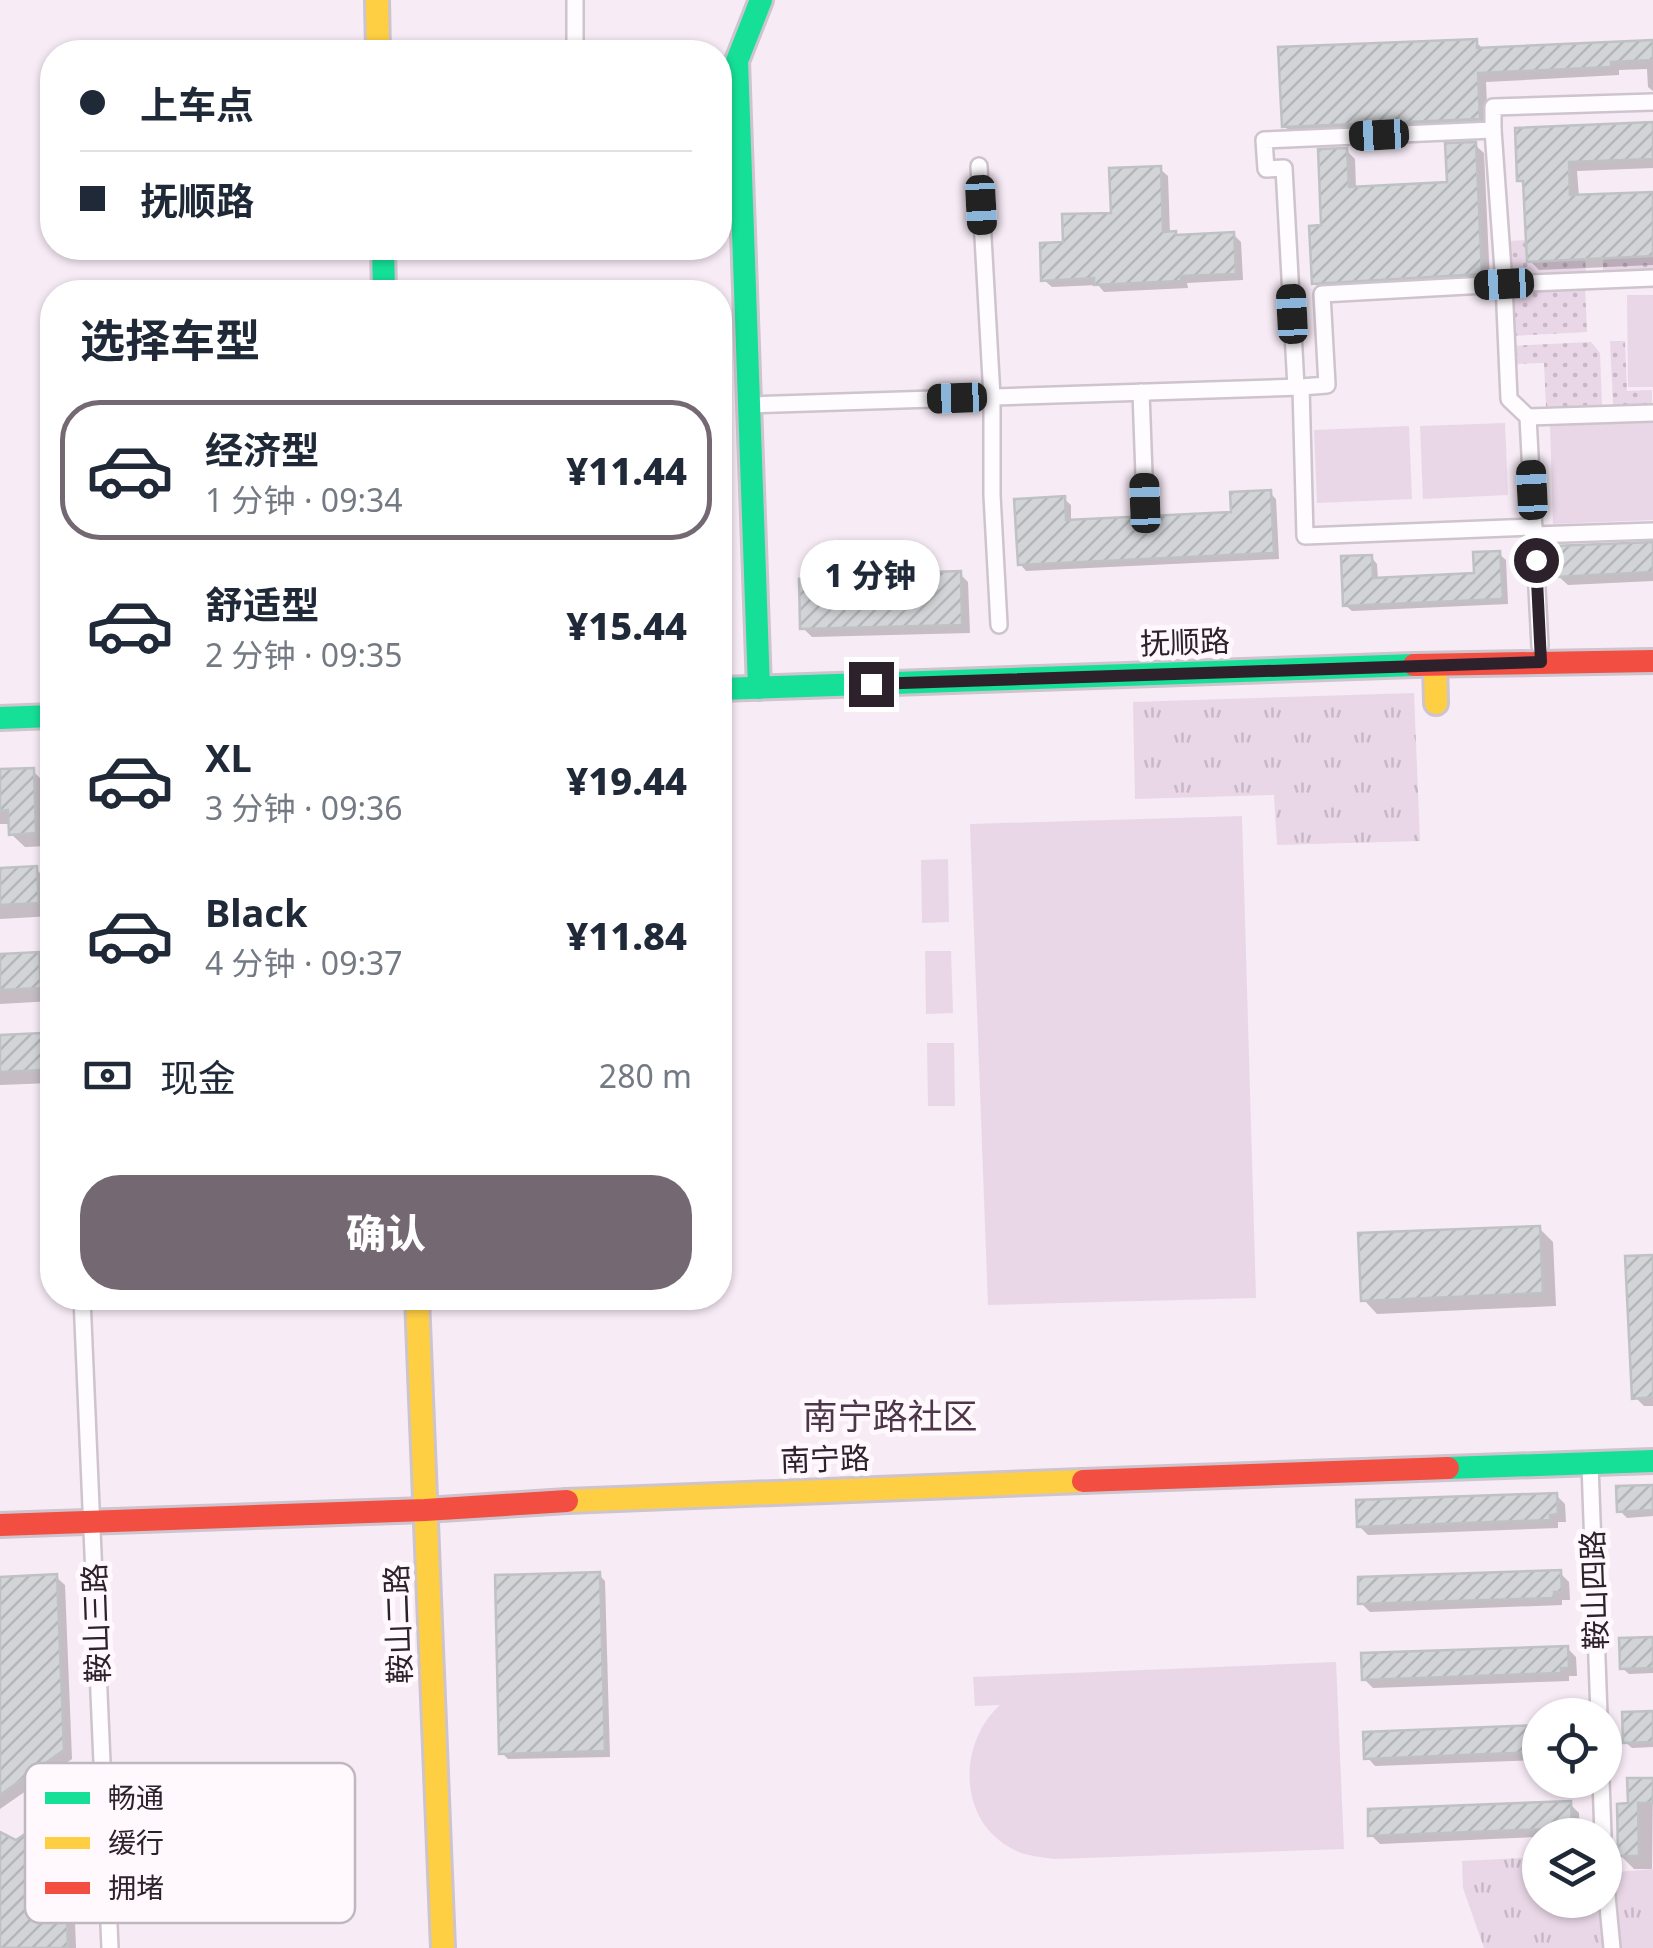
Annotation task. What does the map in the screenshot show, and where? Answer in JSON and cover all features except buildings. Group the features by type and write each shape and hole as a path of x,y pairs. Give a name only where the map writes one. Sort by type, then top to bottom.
{"street":[{"path":"376,0 378,40"},
{"path":"574,0 574,40"},
{"path":"758,688 736,61 762,0"},
{"path":"1540,654 1528,417 1510,399 1493,107 1653,102"},
{"path":"1493,130 1264,140 1266,168 1284,168 1306,536 1653,531"},
{"path":"979,166 992,397 998,625"},
{"path":"749,405 1327,385 1322,294 1653,278"},
{"path":"1141,392 1145,503"},
{"path":"1528,417 1653,413"},
{"name":"抚顺路","path":"732,689 1435,665 1540,654 1653,661"},
{"path":"1435,665 1436,703"},
{"path":"0,718 40,716"},
{"name":"鞍山三路","path":"83,1310 102,1763"},
{"name":"鞍山二路","path":"417,1310 443,1948"},
{"name":"南宁路","path":"0,1525 425,1510 612,1498 1653,1462"},
{"name":"鞍山四路","path":"1590,1464 1598,1698"},
{"path":"1609,1918 1612,1948"},
{"name":"鞍山三路","path":"109,1923 110,1948"}],"green space":[{"path":"1526,240 1585,259 1586,275 1511,278 1509,241"},
{"path":"1653,256 1653,272 1603,274 1603,258"},
{"path":"1585,286 1587,332 1510,336 1507,290"},
{"path":"1627,295 1653,295 1653,387 1628,387"},
{"path":"1610,341 1625,341 1627,391 1652,390 1652,404 1613,405"},
{"path":"1591,342 1600,353 1602,405 1546,407 1544,363 1511,364 1510,346"},
{"path":"1653,420 1653,520 1553,524 1550,424"},
{"path":"1505,423 1508,495 1423,499 1420,426"},
{"path":"1409,426 1412,499 1317,503 1314,430"},
{"path":"1414,693 1420,841 1277,845 1274,795 1135,799 1133,702"},
{"path":"1242,816 1256,1298 988,1305 970,824"},
{"path":"948,859 949,922 922,923 921,860"},
{"path":"925,951 951,951 953,1013 926,1014"},
{"path":"927,1043 954,1043 955,1106 928,1106"},
{"path":"1336,1662 1344,1849 1055,1859 1031,1856 1014,1850 992,1834 972,1799 971,1758 986,1720 1000,1705 975,1706 973,1677"},
{"path":"1522,1858 1522,1918 1622,1918 1622,1872 1653,1869 1653,1948 1484,1948 1463,1888 1462,1861"}],"traffic: fast":[{"path":"759,688 737,61 761,0"},
{"path":"383,260 384,280"},
{"path":"732,689 1414,665"},
{"path":"0,718 40,716"},
{"path":"1448,1468 1653,1461"}],"traffic: slow":[{"path":"377,0 378,40"},
{"path":"1435,665 1436,703"},
{"path":"417,1310 443,1948"},
{"path":"567,1501 1083,1481"}],"traffic: jam":[{"path":"1414,665 1653,661"},
{"path":"1083,1481 1448,1468"},
{"path":"0,1525 567,1501"}],"district":[{"name":"南宁路社区","path":"890,1417"}],"route":[{"path":"871,684 1541,662 1536,560"}]}
